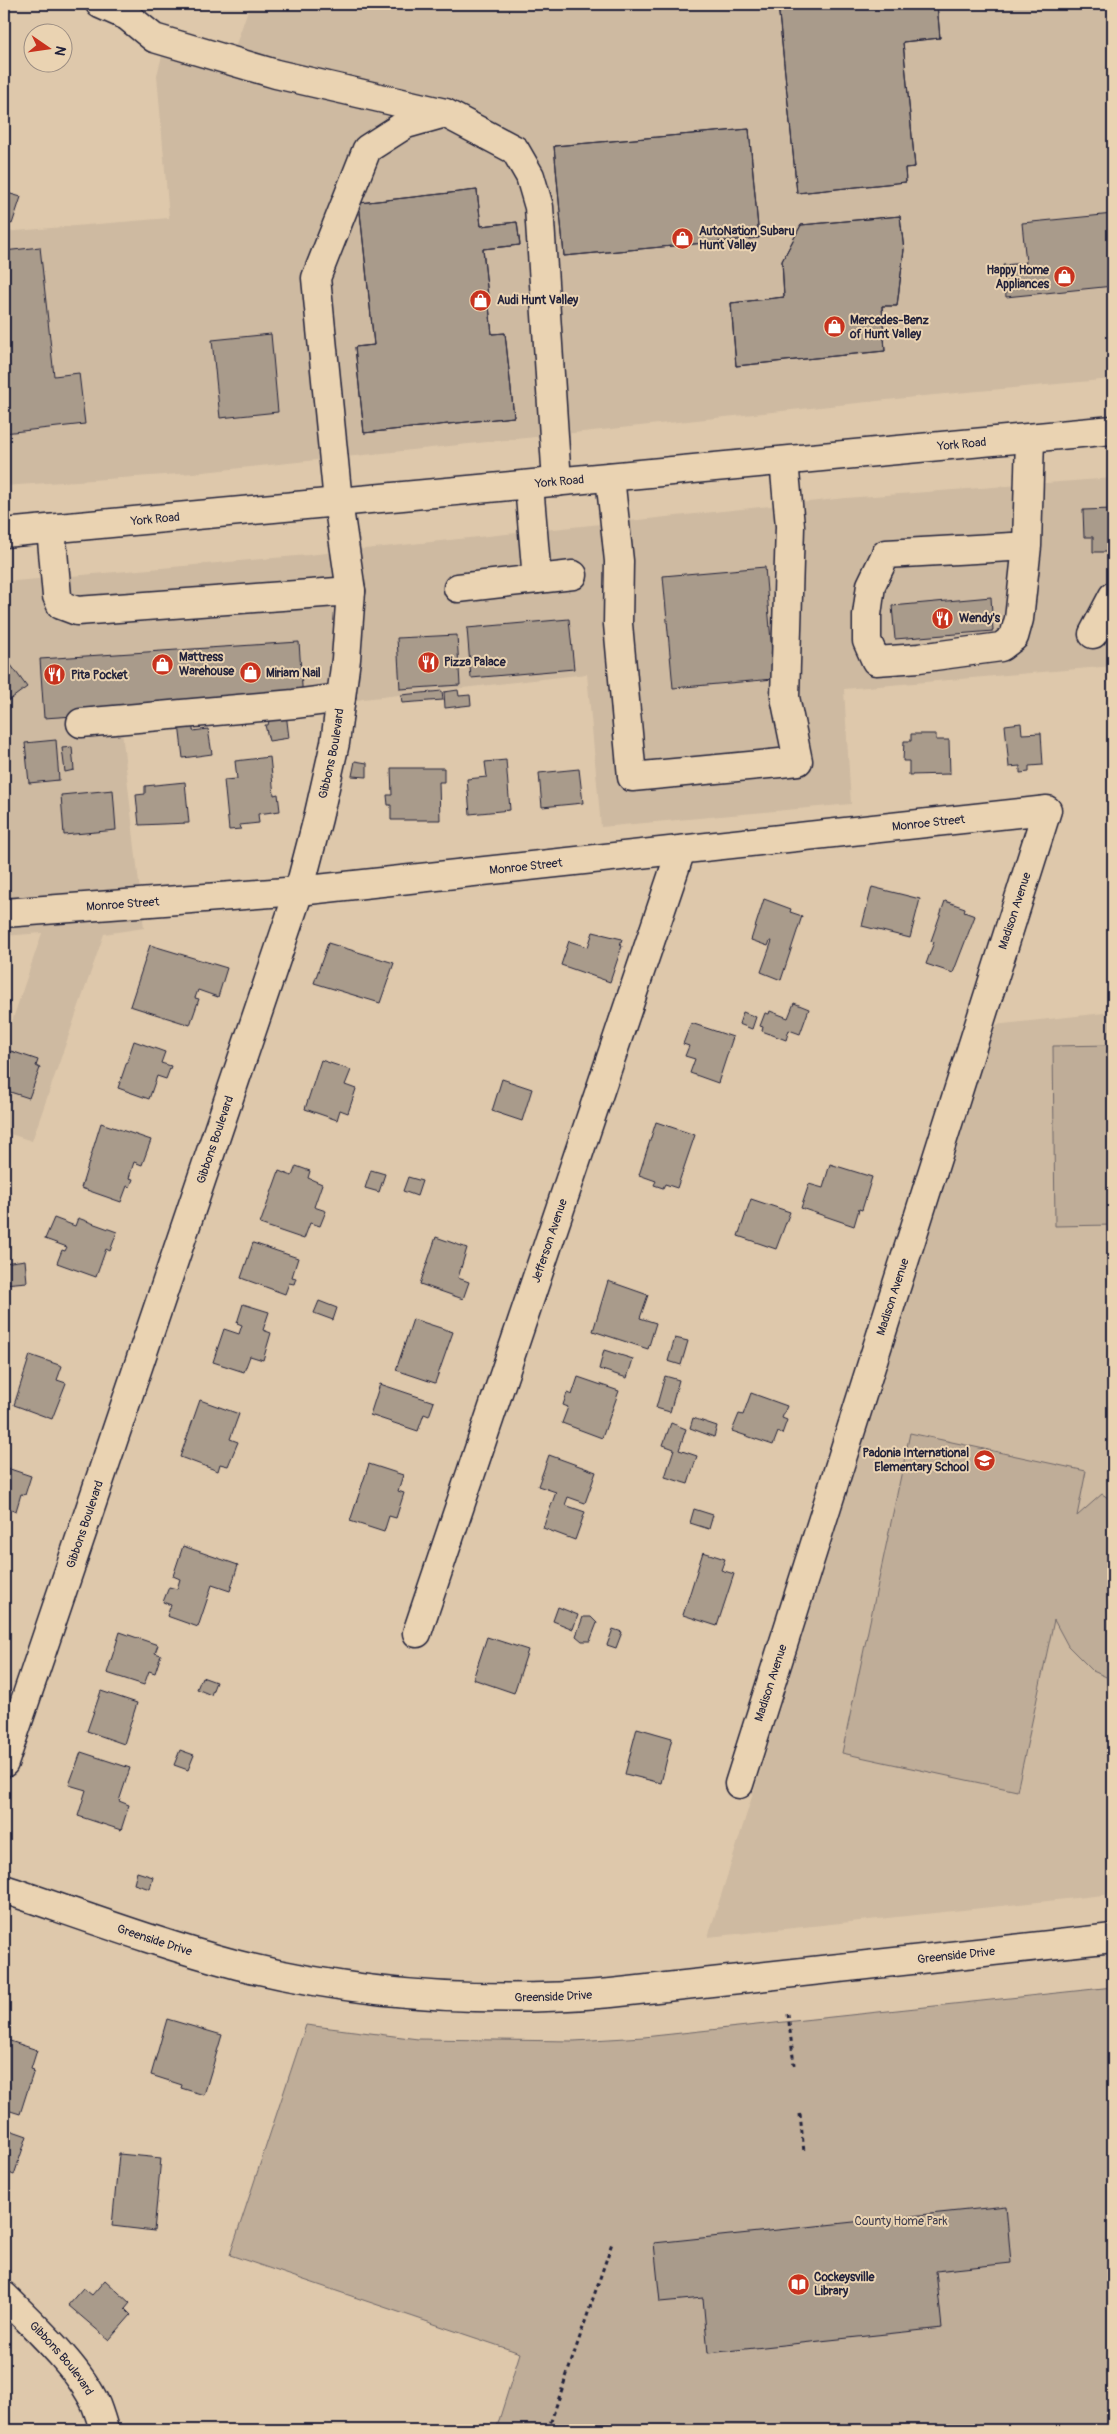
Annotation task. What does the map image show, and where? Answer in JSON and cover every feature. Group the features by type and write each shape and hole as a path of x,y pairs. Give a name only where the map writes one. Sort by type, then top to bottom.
{"street":[{"path":"100,4 127,16 154,38 276,74 445,113 515,150 530,176 539,207 556,482"},
{"name":"Gibbons Boulevard","path":"4,1763 299,891 323,800 335,743 346,659 351,591 338,502 316,278 367,149 406,124 445,113"},
{"name":"York Road","path":"4,533 1113,430"},
{"path":"1027,546 886,554 871,585 867,615 867,641 876,661 919,658 1002,647 1014,637 1019,618 1027,546 1030,438"},
{"path":"610,477 619,561 618,624 632,777 798,761 785,697 790,526 784,461"},
{"path":"529,485 537,579"},
{"path":"51,529 57,596 61,605 78,611 351,591"},
{"path":"458,588 572,575"},
{"path":"1093,634 1113,596"},
{"path":"80,723 341,698"},
{"name":"Monroe Street","path":"4,913 299,891 1047,810"},
{"name":"Madison Avenue","path":"739,1784 1047,810"},
{"name":"Jefferson Avenue","path":"418,1633 681,850"},
{"name":"Greenside Drive","path":"4,1889 137,1934 240,1965 336,1984 420,1994 467,1997 566,1997 630,1992 1113,1938"},
{"name":"Gibbons Boulevard","path":"4,2296 76,2374 96,2404 104,2430"}],"path":[{"path":"788,2014 794,2065"},
{"path":"800,2114 804,2152"},
{"path":"548,2430 612,2242"}],"shaded area":[{"path":"250,4 1113,4 1113,379 934,395 194,473 4,486 4,232 169,218 157,75 167,37 233,53"},
{"path":"1113,478 1113,666 844,689 851,804 601,827 587,674 363,699 323,708 121,723 144,928 104,934 32,1141 4,1132 4,1045 42,933 4,936 4,582 308,555 846,498"},
{"name":"Padonia International Elementary School","path":"1113,1012 1113,1894 708,1937 994,1025"}],"green space":[{"path":"1113,1045 1113,1225 1055,1226 1053,1046"},
{"path":"910,1433 1086,1471 1077,1516 1102,1494 1113,1501 1113,1680 1093,1671 1068,1646 1054,1620 1017,1791 842,1753"},
{"name":"County Home Park","path":"1113,1987 1113,2430 496,2430 520,2353 230,2255 306,2025 418,2039 574,2041 644,2037"}],"building":[{"path":"778,4 937,4 940,38 903,42 915,167 905,168 906,182 797,193"},
{"path":"778,4 937,4 940,38 903,42 915,167 905,168 906,182 797,193"},
{"path":"749,129 759,238 564,256 554,146"},
{"path":"749,129 759,238 564,256 554,146"},
{"path":"477,190 481,226 517,222 520,245 483,249 492,334 505,333 514,417 364,433 355,347 374,345 359,203"},
{"path":"477,190 481,226 517,222 520,245 483,249 492,334 505,333 514,417 364,433 355,347 374,345 359,203"},
{"path":"4,192 21,197 12,224 4,221"},
{"path":"1113,214 1113,286 1006,297 1003,265 1026,263 1022,223"},
{"path":"900,216 904,250 897,306 882,306 885,351 736,366 731,303 784,297 782,261 801,225"},
{"path":"900,216 904,250 897,306 882,306 885,351 736,366 731,303 784,297 782,261 801,225"},
{"path":"40,247 54,376 79,373 85,424 4,433 4,251"},
{"path":"271,334 278,412 220,418 212,340"},
{"path":"1113,509 1113,552 1093,552 1093,537 1084,537 1083,510"},
{"path":"765,567 774,679 673,688 663,576"},
{"name":"Wendy's","path":"991,597 993,631 895,639 892,606"},
{"path":"569,619 574,669 471,678 467,628"},
{"name":"Pizza Palace","path":"457,635 460,685 400,689 397,638"},
{"path":"299,642 303,701 44,718 40,659"},
{"path":"8,661 27,687 4,704 4,664"},
{"path":"458,690 459,696 470,695 471,705 445,708 444,692"},
{"path":"442,691 443,700 402,703 401,695"},
{"path":"286,713 289,738 269,741 265,725 268,725 268,715"},
{"path":"193,722 193,731 208,729 212,754 183,758 179,724"},
{"path":"1021,723 1022,734 1041,733 1043,765 1029,766 1029,772 1020,773 1020,766 1009,767 1005,725"},
{"path":"911,734 936,734 936,740 949,740 950,774 909,775 909,761 903,761 904,741 911,741"},
{"path":"56,740 59,780 29,783 25,743"},
{"path":"72,747 74,770 65,772 62,748"},
{"path":"270,757 274,795 278,794 280,811 258,814 259,823 240,825 241,829 229,830 224,780 237,779 235,761"},
{"path":"506,760 510,810 470,814 467,779 487,777 485,762"},
{"path":"355,761 367,763 367,777 352,776"},
{"path":"391,768 444,768 444,782 439,782 440,820 391,820 391,805 388,805 387,795 392,795"},
{"path":"579,769 583,803 542,807 539,773"},
{"path":"185,782 189,823 139,825 136,795 145,794 145,786"},
{"path":"113,790 116,830 64,835 61,795"},
{"path":"872,887 920,899 910,938 862,926"},
{"path":"764,899 791,909 790,912 802,916 781,980 761,972 772,941 770,941 768,946 751,940"},
{"path":"945,901 965,908 964,912 975,916 953,973 926,964 934,942 931,941"},
{"path":"593,932 622,939 620,945 622,946 610,982 561,965 569,941 588,947"},
{"path":"328,943 394,963 380,1003 314,983"},
{"path":"150,945 227,968 218,997 198,990 195,998 199,999 190,1025 130,1006"},
{"path":"4,1000 10,1003 4,1021"},
{"path":"794,1003 809,1009 800,1034 789,1030 786,1040 762,1031 763,1027 760,1026 765,1013 769,1014 770,1011 788,1018"},
{"path":"743,1012 756,1017 752,1029 739,1024"},
{"path":"691,1023 733,1037 718,1083 690,1073 695,1059 685,1056 689,1046 683,1044"},
{"path":"134,1041 165,1052 161,1063 171,1066 166,1079 157,1076 149,1099 118,1088"},
{"path":"11,1051 38,1060 36,1066 40,1068 29,1098 4,1090 4,1061 5,1057 8,1058"},
{"path":"321,1060 351,1070 345,1085 356,1089 348,1113 340,1110 337,1120 305,1109"},
{"path":"502,1079 532,1089 522,1121 492,1111"},
{"path":"656,1122 695,1135 677,1188 665,1184 663,1188 654,1185 656,1181 639,1175"},
{"path":"101,1123 151,1140 142,1165 134,1162 129,1178 133,1179 130,1187 127,1186 121,1202 81,1188"},
{"path":"830,1164 872,1177 862,1210 859,1209 854,1226 801,1208 809,1184 823,1188"},
{"path":"296,1166 310,1171 308,1178 322,1184 314,1207 326,1211 320,1226 310,1223 304,1239 260,1224 279,1171 292,1176"},
{"path":"371,1170 385,1174 379,1192 365,1188"},
{"path":"408,1177 422,1181 417,1196 403,1191"},
{"path":"751,1199 790,1212 776,1249 738,1236"},
{"path":"54,1218 75,1226 78,1218 117,1232 110,1251 106,1249 96,1277 57,1263 62,1250 65,1251 67,1247 45,1239"},
{"path":"436,1237 467,1248 458,1278 469,1282 463,1299 420,1284"},
{"path":"253,1243 298,1258 292,1277 296,1278 294,1284 289,1283 285,1294 241,1278"},
{"path":"25,1260 27,1282 4,1284 4,1263"},
{"path":"608,1281 648,1295 640,1318 656,1323 648,1349 593,1331"},
{"path":"319,1301 337,1308 333,1320 314,1313"},
{"path":"243,1304 269,1312 263,1330 271,1333 263,1360 250,1356 244,1372 213,1362 224,1329 239,1334 242,1325 237,1323"},
{"path":"413,1319 453,1332 435,1383 396,1370"},
{"path":"675,1338 688,1341 681,1365 668,1361"},
{"path":"604,1350 633,1359 627,1378 599,1369"},
{"path":"30,1355 62,1366 57,1380 66,1383 52,1419 14,1405"},
{"path":"665,1376 679,1380 670,1412 656,1408"},
{"path":"578,1377 619,1391 602,1438 562,1423 568,1407 563,1405 567,1393 572,1395"},
{"path":"380,1384 434,1402 429,1416 424,1414 418,1431 370,1415"},
{"path":"751,1393 787,1406 782,1418 787,1420 782,1434 778,1432 773,1445 732,1431 739,1414 743,1415"},
{"path":"200,1400 239,1414 230,1439 238,1442 228,1466 220,1464 218,1471 180,1457"},
{"path":"693,1418 717,1426 714,1437 690,1428"},
{"path":"671,1423 686,1429 679,1450 697,1456 688,1484 665,1477 674,1449 663,1445"},
{"path":"549,1455 596,1472 585,1503 568,1497 565,1505 585,1512 575,1540 543,1528 556,1492 538,1486"},
{"path":"369,1464 403,1475 398,1491 404,1493 396,1518 389,1516 384,1532 350,1521"},
{"path":"4,1467 31,1476 25,1495 21,1494 16,1511 4,1506"},
{"path":"694,1509 713,1515 709,1529 690,1523"},
{"path":"183,1546 238,1565 230,1591 212,1585 198,1627 167,1616 171,1605 163,1602 169,1587 177,1589 180,1579 173,1576"},
{"path":"703,1552 725,1559 721,1570 734,1574 717,1626 683,1615"},
{"path":"558,1607 578,1615 573,1629 553,1621"},
{"path":"583,1617 591,1617 597,1623 590,1641 582,1641 576,1636"},
{"path":"613,1629 622,1632 616,1648 607,1645"},
{"path":"120,1632 158,1645 155,1653 161,1655 155,1673 149,1671 144,1685 107,1673"},
{"path":"487,1637 528,1650 514,1693 473,1679"},
{"path":"202,1677 216,1682 211,1695 197,1689"},
{"path":"101,1691 137,1703 124,1744 87,1731"},
{"path":"637,1728 672,1738 661,1783 625,1774"},
{"path":"180,1750 194,1755 188,1770 174,1765"},
{"path":"81,1752 130,1768 119,1801 129,1805 121,1830 78,1816 86,1790 69,1785"},
{"path":"137,1872 153,1877 150,1889 134,1884"},
{"path":"167,2019 222,2035 204,2095 181,2088 182,2085 151,2075"},
{"path":"4,2039 37,2050 31,2069 34,2070 20,2114 4,2109"},
{"path":"4,2128 27,2136 14,2175 4,2171"},
{"path":"119,2154 161,2158 154,2231 112,2226"},
{"name":"Cockeysville Library","path":"1006,2206 1011,2263 936,2271 942,2328 708,2353 703,2298 660,2302 654,2243"},
{"path":"105,2280 130,2303 125,2309 131,2315 109,2340 68,2305 83,2288 92,2295"}],"place":[{"name":"AutoNation Subaru Hunt Valley","path":"683,238"},
{"name":"Happy Home Appliances","path":"1065,277"},
{"name":"Audi Hunt Valley","path":"481,300"},
{"name":"Mercedes-Benz of Hunt Valley","path":"834,327"},
{"name":"Wendy's","path":"943,618"},
{"name":"Pizza Palace","path":"428,662"},
{"name":"Mattress Warehouse","path":"163,664"},
{"name":"Miriam Nail","path":"250,673"},
{"name":"Pita Pocket","path":"55,675"},
{"name":"Padonia International Elementary School","path":"985,1460"},
{"name":"Cockeysville Library","path":"798,2284"}]}
